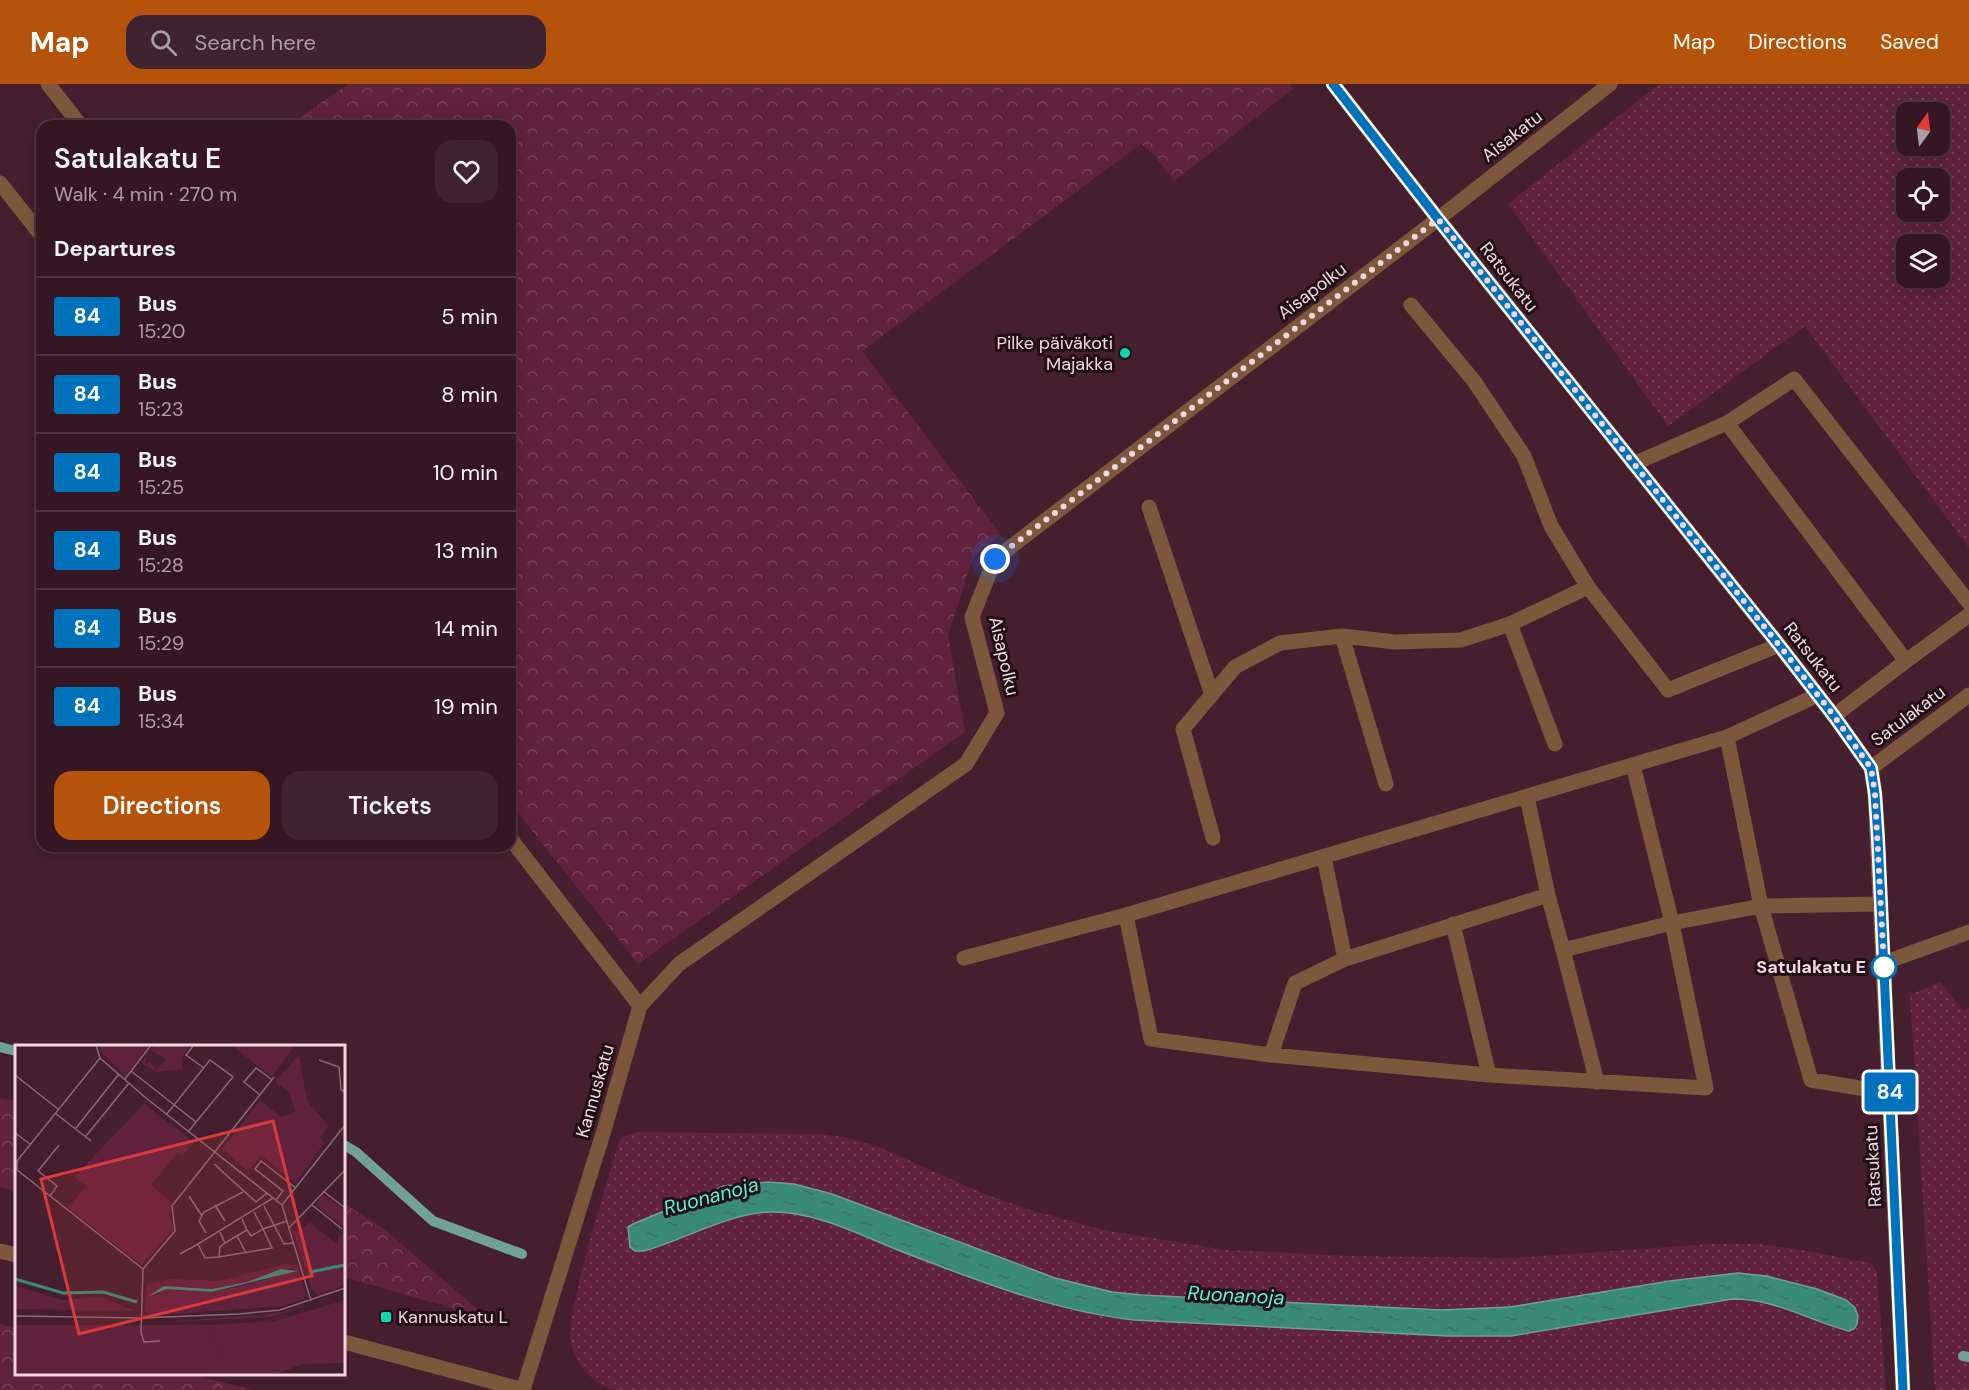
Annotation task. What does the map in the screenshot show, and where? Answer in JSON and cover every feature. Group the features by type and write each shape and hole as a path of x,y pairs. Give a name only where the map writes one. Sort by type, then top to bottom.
{"street":[{"path":"48,84 76,120"},
{"name":"Ratsukatu","path":"1333,84 1438,219 1779,645 1871,768 1875,794 1881,904 1903,1390"},
{"name":"Aisakatu","path":"1438,219 1610,84"},
{"path":"0,183 36,229"},
{"name":"Aisapolku","path":"640,1006 679,964 966,764 997,713 972,616 995,559 1438,219"},
{"path":"1411,305 1474,381 1524,456 1551,526 1588,587 1668,690 1779,645"},
{"path":"1633,464 1727,423 1794,379 1969,603"},
{"path":"1727,423 1906,661"},
{"path":"1149,507 1212,695"},
{"path":"1213,838 1183,729 1235,667 1280,643 1342,636 1395,642 1461,640 1510,624 1588,587"},
{"path":"1834,716 1969,615"},
{"path":"1510,624 1555,744"},
{"path":"1342,636 1386,784"},
{"path":"964,958 1126,915 1727,737 1818,695"},
{"name":"Satulakatu","path":"1871,768 1969,695"},
{"path":"1727,737 1761,906 1811,1080 1890,1093"},
{"path":"1126,915 1151,1039 1271,1055 1489,1075 1706,1088 1672,923 1633,765"},
{"path":"1527,797 1548,895 1597,1082"},
{"path":"516,846 640,1006"},
{"path":"1324,857 1346,959"},
{"path":"1271,1055 1295,983 1346,959 1548,895"},
{"path":"1563,950 1672,923 1761,906 1881,904"},
{"path":"1453,924 1489,1075"},
{"path":"1884,963 1969,932"},
{"name":"Kannuskatu","path":"524,1390 640,1006"},
{"path":"0,1251 15,1255"},
{"path":"345,1342 524,1390"}],"green space":[{"path":"348,84 1290,84 1293,89 1174,181 1154,155 1141,144 862,351 1001,535 974,555 948,635 965,732 638,964 516,811 516,120 296,120"},
{"path":"1659,84 1969,84 1969,548 1805,326 1668,426 1508,204"},
{"path":"1940,982 1963,1010 1969,1007 1969,1390 1935,1390 1910,995"},
{"path":"0,1098 15,1101 15,1191 0,1187"},
{"path":"637,1132 818,1134 844,1137 879,1147 984,1194 1034,1211 1104,1230 1226,1250 1351,1256 1513,1258 1711,1244 1758,1244 1866,1262 1872,1264 1877,1273 1886,1390 616,1390 600,1384 581,1366 573,1350 570,1331 590,1238 619,1141 624,1136","holes":["724,1186 832,1194 1055,1278 1112,1292 1441,1310 1510,1307 1670,1281 1738,1273 1776,1305 1754,1299 1732,1299 1511,1336 1449,1336 1134,1320 1105,1317 1048,1302 822,1221 794,1214 769,1213 736,1218 657,1247 628,1227"]},
{"path":"345,1204 389,1233 489,1319 345,1277"},
{"path":"0,1324 15,1328 15,1375 195,1375 252,1390 0,1390"}],"water":[{"path":"769,1182 794,1184 832,1194 1055,1278 1112,1292 1441,1310 1510,1307 1670,1281 1738,1273 1766,1276 1817,1289 1846,1300 1855,1308 1858,1316 1857,1324 1849,1331 1764,1302 1732,1299 1511,1336 1449,1336 1134,1320 1047,1303 935,1265 823,1220 788,1213 770,1212 739,1217 644,1251 635,1251 630,1247 628,1227 633,1224 724,1186"}],"waterway":[{"name":"Ruonanoja","path":"0,1047 15,1051"},
{"name":"Ruonanoja","path":"345,1146 356,1152 433,1221 522,1254"},
{"name":"Ruonanoja","path":"1963,1356 1969,1357"}],"bus line":[{"name":"84","path":"1333,84 1438,219 1779,645 1871,768 1878,838 1903,1390"}],"place":[{"name":"Pilke päiväkoti Majakka","path":"1125,353"},
{"name":"Satulakatu E","path":"1884,967"},
{"name":"Kannuskatu L","path":"386,1317"}],"route":[{"path":"995,559 1438,219 1779,645 1871,768 1875,794 1884,967"}]}
